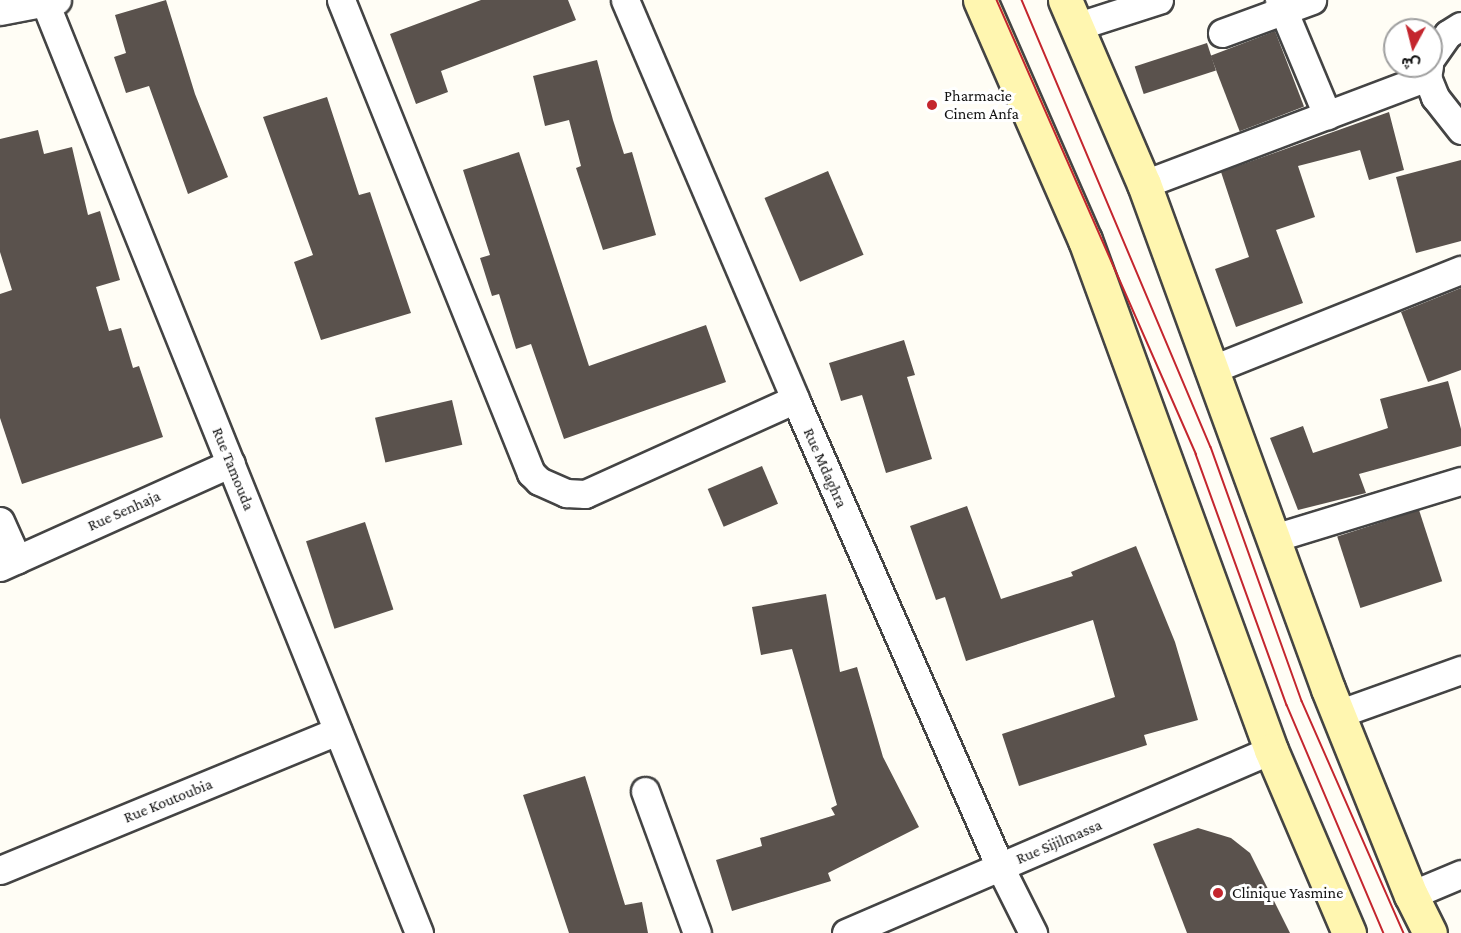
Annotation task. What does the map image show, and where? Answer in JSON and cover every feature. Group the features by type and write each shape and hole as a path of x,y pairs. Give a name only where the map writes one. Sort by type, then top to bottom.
{"main road":[{"path":"980,0 1085,240 1271,750 1348,933"},
{"path":"1072,13 1144,184 1338,714 1411,895 1430,933"}],"street":[{"name":"Rue Mdaghra","path":"625,0 795,399 1000,867 1033,933"},
{"path":"1072,13 1159,0"},
{"path":"1222,33 1281,5 1312,0"},
{"path":"346,1 531,473 539,481 566,493 585,494 795,399"},
{"path":"0,11 52,2"},
{"name":"Rue Tamouda","path":"52,2 231,463 418,933"},
{"path":"1281,5 1327,115"},
{"path":"1443,43 1448,34 1461,26"},
{"path":"1144,184 1327,115 1406,78"},
{"path":"1433,78 1445,112 1461,130"},
{"path":"1213,369 1461,270"},
{"name":"Rue Senhaja","path":"0,521 8,563 231,463"},
{"path":"1274,538 1461,481"},
{"path":"1338,714 1461,670"},
{"name":"Rue Koutoubia","path":"0,870 337,731"},
{"name":"Rue Sijilmassa","path":"846,933 1271,750"},
{"path":"645,791 697,933"},
{"path":"1411,895 1461,874"}],"building":[{"path":"166,0 195,94 228,177 188,194 149,86 126,93 114,57 126,53 115,15"},
{"path":"481,0 568,0 576,20 441,71 448,92 416,104 390,34"},
{"path":"1275,31 1304,107 1240,131 1211,56"},
{"path":"1207,43 1216,71 1144,94 1135,66"},
{"path":"597,60 624,154 632,152 656,235 603,250 576,168 581,166 569,120 545,126 533,76"},
{"path":"327,97 359,195 370,192 411,313 321,340 294,262 313,255 263,117"},
{"path":"1389,112 1404,170 1369,180 1360,150 1298,166 1315,217 1276,230 1303,303 1236,327 1215,269 1249,257 1221,172"},
{"path":"38,130 44,154 72,147 88,215 100,211 120,280 96,287 109,331 121,328 133,368 139,366 163,437 22,484 0,418 0,294 12,290 0,252 0,139"},
{"path":"519,152 589,366 706,325 726,382 564,439 531,344 516,349 499,294 492,296 480,258 490,255 463,170"},
{"path":"1461,160 1461,241 1416,253 1396,177"},
{"path":"828,171 864,255 800,282 764,198"},
{"path":"1461,288 1461,370 1428,382 1401,312"},
{"path":"904,340 915,375 907,377 932,459 886,473 862,395 841,401 829,363"},
{"path":"1448,381 1461,429 1461,446 1359,474 1366,493 1298,510 1270,438 1303,426 1313,453 1388,428 1380,399"},
{"path":"452,400 462,445 385,463 375,418"},
{"path":"762,466 778,504 724,527 708,489"},
{"path":"967,506 1001,599 1073,576 1071,572 1136,546 1175,642 1198,720 1144,735 1147,745 1019,786 1002,734 1115,697 1093,620 966,661 945,597 936,600 910,526"},
{"path":"1419,510 1442,581 1360,608 1337,537"},
{"path":"365,522 393,609 334,629 306,541"},
{"path":"826,594 840,672 857,667 883,757 919,827 828,873 831,881 732,911 716,860 762,846 760,838 835,815 831,808 837,805 792,649 761,655 752,607"},
{"path":"585,776 625,905 642,902 648,933 569,933 523,795"},
{"path":"1198,828 1231,838 1250,853 1290,933 1187,933 1153,844"}],"tram line":[{"path":"997,0 1196,454 1287,705 1384,933"},
{"path":"1022,0 1211,447 1302,701 1404,933"}],"place":[{"name":"Pharmacie Cinem Anfa","path":"932,105"},
{"name":"Clinique Yasmine","path":"1218,893"}]}
